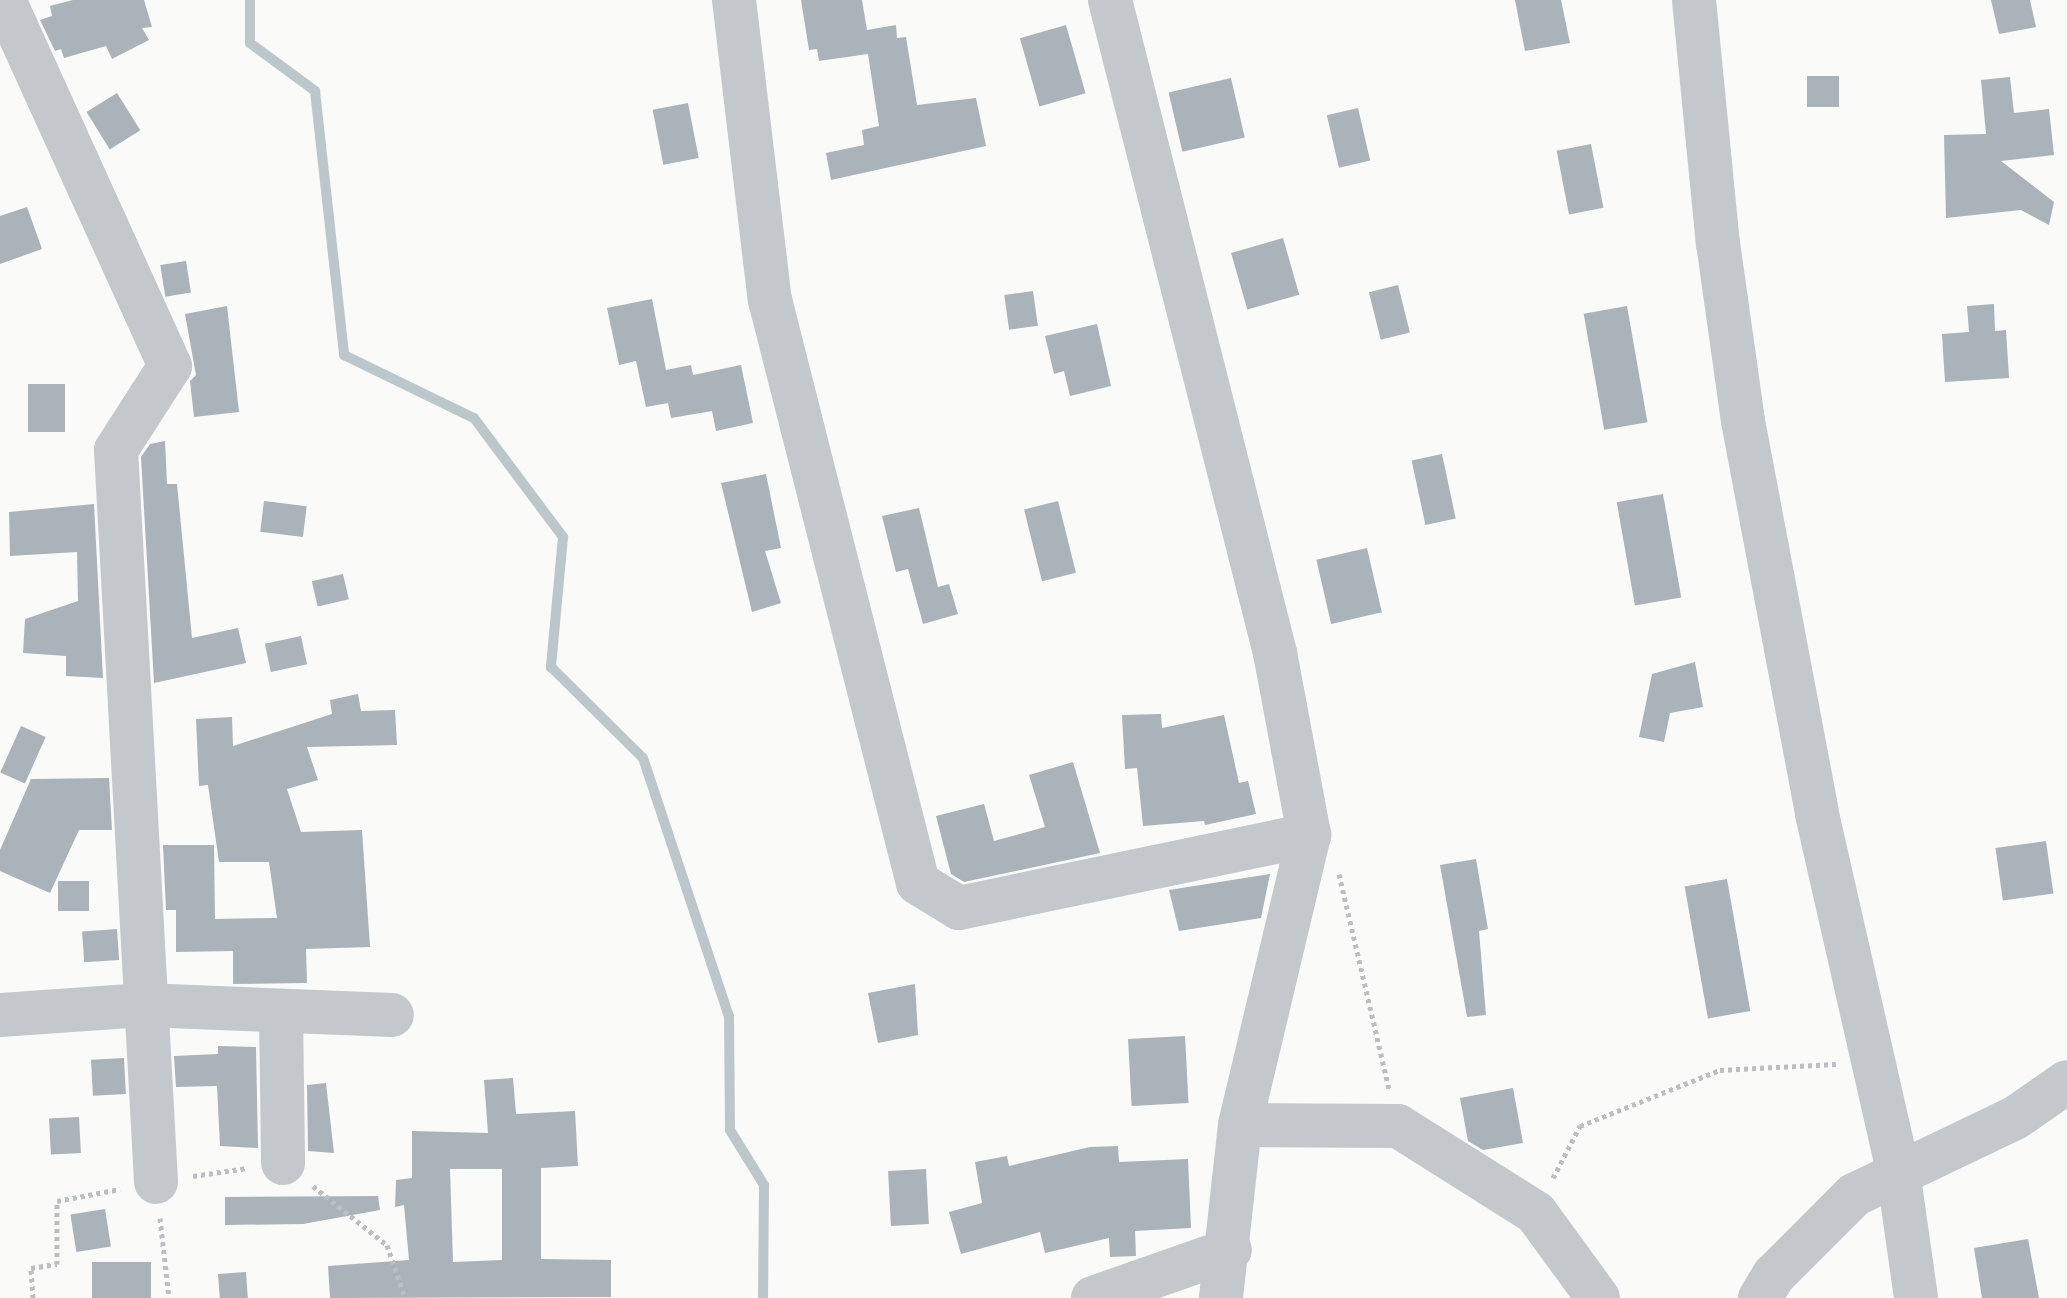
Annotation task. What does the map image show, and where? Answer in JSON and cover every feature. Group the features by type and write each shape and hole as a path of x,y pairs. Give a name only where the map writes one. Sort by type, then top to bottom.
{"street":[{"path":"4,0 170,366 116,450 156,1182"},
{"path":"734,0 770,300 918,883 959,908 1309,835"},
{"path":"1110,0 1275,653 1309,835 1240,1125 1230,1250 1221,1298"},
{"path":"1694,0 1718,243 1743,421 1817,814 1898,1171 1916,1298"},
{"path":"0,1015 144,1005 281,1013 392,1015"},
{"path":"281,1013 283,1163"},
{"path":"1760,1298 1774,1275 1854,1195 1898,1171 2015,1118 2067,1082"},
{"path":"1240,1125 1398,1126 1536,1213 1598,1298"},
{"path":"1093,1298 1230,1250"}],"path":[{"path":"1309,835 1341,877 1398,1126"},
{"path":"1536,1213 1580,1126 1720,1070 1873,1063"},
{"path":"33,1298 31,1268 57,1264 57,1201 283,1163 387,1245 405,1298"},
{"path":"156,1182 169,1298"}],"building":[{"path":"73,0 144,0 152,27 142,28 149,40 112,59 106,46 64,58 61,49 55,51 40,20 52,16 50,6"},
{"path":"801,0 862,0 867,30 896,25 897,38 906,37 917,105 976,98 986,146 831,180 826,153 864,145 862,130 879,126 868,54 819,61 817,49 809,50"},
{"path":"1515,0 1561,0 1570,43 1525,51"},
{"path":"1991,0 2030,0 2036,27 1999,34"},
{"path":"1066,25 1086,93 1039,106 1020,38"},
{"path":"1807,76 1839,76 1839,107 1807,107"},
{"path":"2010,77 2014,113 2049,109 2054,155 2001,161 2054,202 2049,225 2021,210 1946,218 1944,135 1986,134 1981,80"},
{"path":"1231,78 1245,137 1182,152 1169,92"},
{"path":"117,93 140,130 110,149 86,112"},
{"path":"688,103 699,158 663,165 653,110"},
{"path":"1358,108 1370,161 1339,168 1327,115"},
{"path":"1591,144 1603,208 1569,214 1557,151"},
{"path":"27,207 42,249 0,264 0,216"},
{"path":"1283,238 1299,295 1247,310 1231,253"},
{"path":"186,261 191,293 165,297 160,265"},
{"path":"1398,285 1410,333 1381,340 1369,292"},
{"path":"1033,291 1038,326 1009,330 1004,295"},
{"path":"652,299 666,370 691,365 693,375 741,365 753,423 716,431 712,411 671,418 668,403 646,407 636,361 619,365 607,308"},
{"path":"1994,304 1995,331 2006,330 2009,378 1945,382 1942,334 1969,332 1967,306"},
{"path":"227,306 239,412 194,417 190,381 196,375 185,314"},
{"path":"1627,306 1647,422 1604,430 1584,314"},
{"path":"1097,324 1111,386 1070,396 1064,371 1054,374 1045,336"},
{"path":"28,384 65,384 65,432 28,432"},
{"path":"165,441 167,484 177,484 192,638 238,628 246,663 154,683 141,457 150,444"},
{"path":"1442,454 1456,519 1425,525 1412,460"},
{"path":"766,474 781,548 765,551 781,603 752,612 721,483"},
{"path":"1663,494 1681,597 1635,606 1617,502"},
{"path":"264,501 307,506 303,537 260,532"},
{"path":"1058,501 1076,573 1042,581 1024,509"},
{"path":"94,504 103,678 66,676 66,656 23,653 25,619 78,601 77,552 10,556 9,512"},
{"path":"919,508 938,587 949,584 958,614 923,624 908,569 896,572 882,516"},
{"path":"1367,548 1382,612 1331,624 1316,560"},
{"path":"343,574 349,599 318,607 312,581"},
{"path":"301,636 307,664 271,672 265,644"},
{"path":"1695,662 1703,707 1670,713 1664,742 1639,737 1652,674"},
{"path":"358,694 361,711 395,710 397,745 307,747 318,780 287,789 301,832 362,830 370,947 306,949 307,983 233,984 233,951 176,952 176,910 166,910 163,845 214,845 215,919 277,918 269,862 219,862 208,785 199,786 196,719 232,717 233,746 332,714 330,700"},
{"path":"1161,714 1162,728 1224,715 1239,783 1248,781 1256,814 1205,825 1204,821 1143,826 1137,768 1125,769 1122,715"},
{"path":"21,726 46,737 25,784 0,773"},
{"path":"1073,762 1100,853 964,882 951,874 936,816 984,804 994,841 1045,827 1029,775"},
{"path":"109,778 112,830 79,830 50,893 0,871 0,850 31,779"},
{"path":"2046,841 2053,893 2003,901 1995,848"},
{"path":"1476,859 1488,929 1479,931 1486,1015 1467,1017 1440,865"},
{"path":"1270,874 1261,918 1179,931 1169,890"},
{"path":"1727,879 1750,1011 1708,1018 1685,886"},
{"path":"58,881 89,881 89,911 58,911"},
{"path":"117,929 119,960 84,962 82,931"},
{"path":"915,984 918,1035 878,1043 868,993"},
{"path":"1185,1036 1189,1103 1132,1106 1128,1039"},
{"path":"218,1046 256,1047 258,1148 220,1146 217,1086 176,1087 174,1056 218,1054"},
{"path":"124,1058 126,1094 93,1096 91,1060"},
{"path":"513,1078 516,1114 575,1111 578,1166 541,1168 541,1259 611,1260 611,1297 330,1298 328,1266 409,1260 404,1205 395,1207 396,1180 412,1178 412,1131 488,1133 484,1080","holes":["450,1169 502,1169 502,1260 453,1262"]},
{"path":"326,1083 334,1153 308,1151 307,1085"},
{"path":"1513,1088 1523,1143 1483,1150 1468,1141 1460,1098"},
{"path":"79,1117 81,1153 51,1155 49,1119"},
{"path":"1118,1146 1119,1162 1188,1159 1191,1228 1135,1231 1136,1256 1110,1257 1109,1238 1045,1253 1040,1232 961,1254 949,1212 982,1203 975,1162 1007,1156 1009,1166 1090,1147"},
{"path":"926,1169 929,1224 891,1226 888,1171"},
{"path":"378,1196 380,1210 303,1224 225,1225 225,1197"},
{"path":"105,1209 111,1247 76,1252 70,1214"},
{"path":"2028,1239 2039,1298 1982,1298 1974,1248"},
{"path":"92,1262 151,1262 151,1298 92,1298"},
{"path":"246,1272 248,1298 220,1298 218,1274"}],"waterway":[{"path":"250,0 250,43 315,91 344,355 474,418 563,537 551,667 643,758 729,1016 730,1130 764,1185 763,1298"}]}
